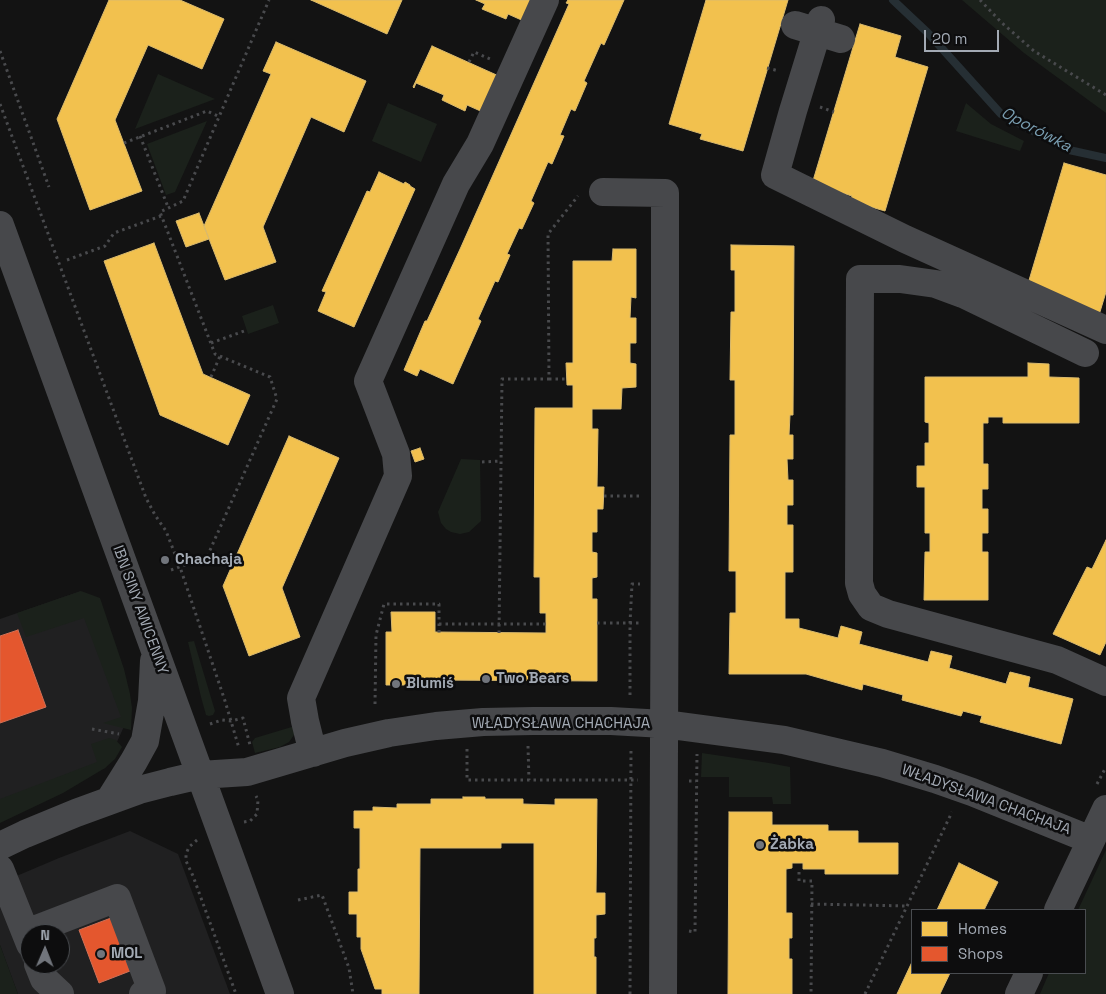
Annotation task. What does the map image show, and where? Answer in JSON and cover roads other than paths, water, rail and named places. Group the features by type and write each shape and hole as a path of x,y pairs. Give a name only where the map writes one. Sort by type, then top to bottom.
{"street":[{"path":"313,753 301,698 398,476 396,454 368,381 456,184 480,144 545,0"},
{"path":"818,29 775,176 905,239 1106,330"},
{"path":"603,192 665,193 666,496 663,994"},
{"name":"IBN SINY AWICENNY","path":"0,225 280,994"},
{"path":"1085,353 963,294 936,284 900,279 860,279 859,583 862,594 871,607 888,614 1057,660 1106,682"},
{"path":"109,801 145,741 152,701 154,649"},
{"name":"WŁADYSŁAWA CHACHAJA","path":"0,846 76,812 138,790 200,774 247,772 345,743 389,733 483,722 533,721 611,721 664,724 784,740 882,763 935,779 1091,840"},
{"path":"1058,909 1106,809"},
{"path":"0,869 22,924"},
{"path":"59,924 117,898 152,990 143,994"},
{"path":"42,974 44,980 60,994"},
{"path":"1019,994 1029,974"}],"waterway":[{"name":"Oporówka","path":"893,0 928,33 1001,114 1069,150 1106,158"}],"place":[{"name":"Chachaja","path":"165,560"},
{"name":"Two Bears","path":"486,679"},
{"name":"Blumiś","path":"396,684"},
{"name":"Żabka","path":"760,845"},
{"name":"MOL","path":"101,954"}]}
